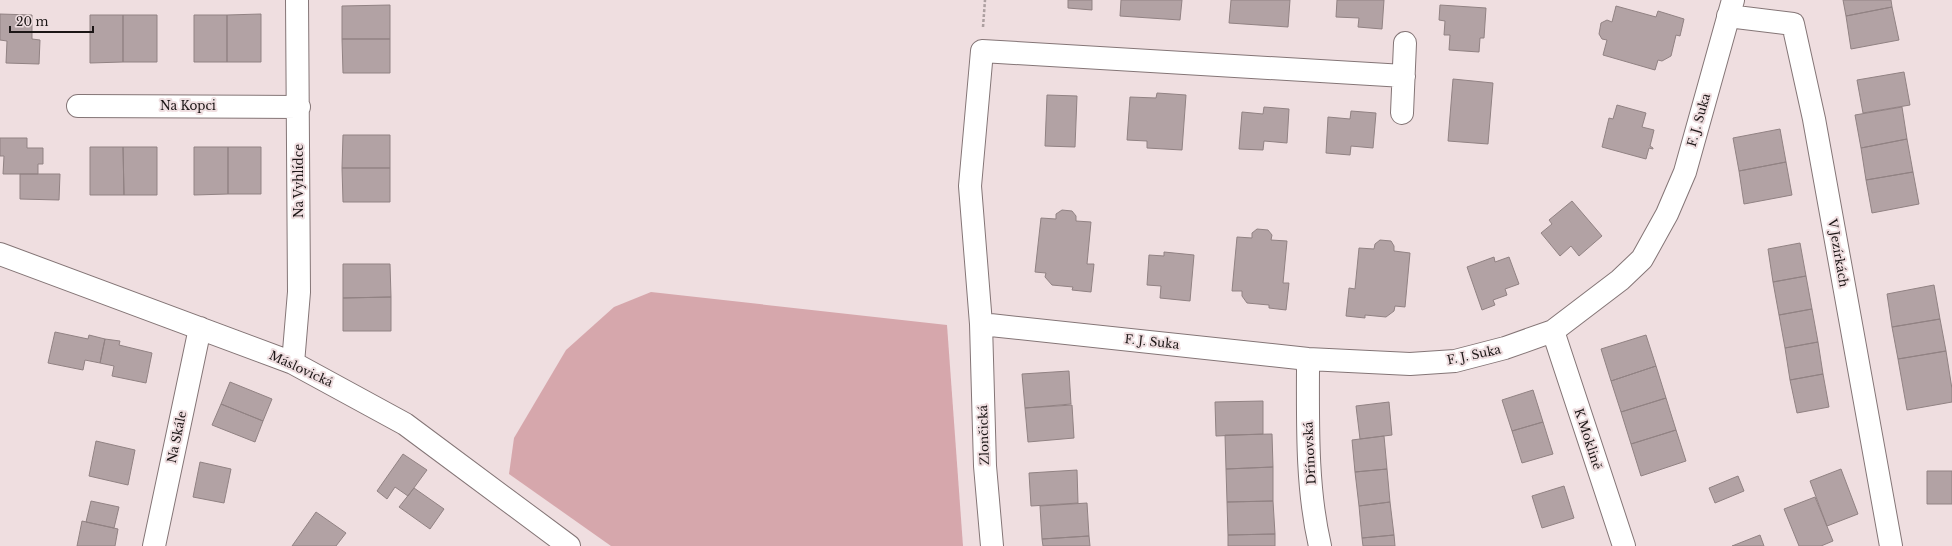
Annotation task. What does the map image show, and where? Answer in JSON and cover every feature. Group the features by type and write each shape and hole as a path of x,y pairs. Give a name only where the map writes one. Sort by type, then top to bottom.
{"street":[{"name":"Na Vyhlídce","path":"293,363 299,292 299,107 297,0"},
{"name":"F. J. Suka","path":"981,324 1308,359 1410,364 1455,361 1505,348 1553,331 1620,280 1642,259 1667,214 1685,172 1730,8"},
{"name":"V Jezírkách","path":"1730,8 1793,24 1814,119 1891,546"},
{"path":"1402,113 1405,43"},
{"name":"Zlončická","path":"992,546 985,466 981,324 970,186 982,51 1404,76"},
{"name":"Na Kopci","path":"78,106 299,107"},
{"name":"Máslovická","path":"0,254 293,363 405,424 569,546"},
{"name":"Na Skále","path":"154,546 200,328"},
{"name":"K Moklině","path":"1553,331 1624,546"},
{"name":"Dřínovská","path":"1308,359 1308,404 1312,484 1320,546"}],"shaded area":[{"path":"651,292 947,325 963,546 611,546 509,474 514,438 566,350 614,307"}],"building":[{"path":"1068,0 1092,0 1092,10 1068,8"},
{"path":"1121,0 1182,0 1180,20 1120,16"},
{"path":"1231,0 1290,0 1288,27 1229,23"},
{"path":"1337,0 1384,0 1382,29 1358,27 1359,18 1336,17"},
{"path":"1843,0 1891,0 1892,7 1846,16"},
{"path":"390,5 390,39 342,39 342,6"},
{"path":"1440,5 1486,8 1484,38 1480,38 1479,52 1449,50 1450,35 1444,35 1445,21 1439,20"},
{"path":"1616,6 1656,17 1658,11 1684,19 1680,36 1676,35 1671,56 1662,61 1658,60 1655,70 1603,55 1607,40 1602,39 1599,34 1601,23 1607,20 1612,22"},
{"path":"1892,7 1899,40 1851,49 1846,16"},
{"path":"0,14 32,15 32,39 40,40 39,64 6,63 7,41 0,40"},
{"path":"261,14 261,62 227,62 227,15"},
{"path":"90,15 123,15 123,62 90,63"},
{"path":"123,15 157,15 157,62 123,62"},
{"path":"194,15 227,15 227,62 194,62"},
{"path":"342,39 390,39 390,73 343,73"},
{"path":"1904,72 1910,105 1863,113 1857,80"},
{"path":"1453,79 1493,83 1488,144 1448,141"},
{"path":"1157,93 1186,95 1182,150 1147,148 1147,141 1127,140 1130,97 1156,98"},
{"path":"1047,95 1077,96 1075,147 1045,146"},
{"path":"1617,105 1646,113 1642,127 1654,130 1650,146 1653,149 1649,148 1646,159 1602,147 1609,118 1613,119"},
{"path":"1264,107 1289,109 1287,143 1264,141 1263,150 1239,149 1242,112 1263,114"},
{"path":"1902,107 1907,139 1861,148 1855,115"},
{"path":"1351,111 1376,113 1373,148 1351,146 1350,155 1326,153 1328,117 1350,119"},
{"path":"1780,129 1786,162 1739,171 1733,138"},
{"path":"343,135 390,135 390,168 342,168"},
{"path":"0,138 27,138 27,148 43,148 43,164 38,164 38,174 3,174 4,156 0,156"},
{"path":"1907,139 1913,172 1866,180 1861,148"},
{"path":"90,147 123,147 124,195 90,195"},
{"path":"123,147 157,147 157,195 124,195"},
{"path":"194,147 228,147 228,194 194,195"},
{"path":"228,147 261,147 261,194 228,194"},
{"path":"1786,162 1792,195 1744,204 1739,171"},
{"path":"342,168 390,168 390,202 343,202"},
{"path":"1913,172 1919,204 1872,213 1866,180"},
{"path":"20,174 60,174 59,200 20,199"},
{"path":"1572,201 1602,236 1579,256 1571,246 1560,256 1541,233 1552,224 1549,220"},
{"path":"1062,210 1072,211 1076,216 1076,221 1091,222 1087,264 1094,264 1091,292 1072,290 1073,287 1052,285 1045,277 1046,273 1035,272 1041,218 1056,219 1056,214"},
{"path":"1257,229 1268,230 1272,235 1271,240 1287,241 1283,283 1289,283 1286,310 1269,308 1269,305 1247,303 1242,296 1242,291 1232,291 1237,237 1252,238 1252,233"},
{"path":"1380,240 1391,241 1394,246 1394,251 1410,253 1405,307 1395,306 1394,311 1386,317 1365,315 1365,318 1346,316 1349,288 1355,289 1359,248 1374,249 1375,244"},
{"path":"1800,243 1806,276 1773,282 1768,249"},
{"path":"1164,252 1194,255 1190,301 1160,298 1161,286 1147,285 1149,255 1164,256"},
{"path":"1494,257 1495,262 1509,257 1519,284 1505,289 1507,295 1493,300 1495,305 1482,310 1467,267"},
{"path":"343,264 390,264 391,297 343,298"},
{"path":"1806,276 1812,309 1779,315 1773,282"},
{"path":"1934,285 1940,319 1892,327 1887,294"},
{"path":"391,297 391,331 343,331 343,298"},
{"path":"1812,309 1818,342 1785,348 1779,315"},
{"path":"1940,319 1946,351 1898,359 1892,327"},
{"path":"55,332 88,339 89,335 105,339 100,363 85,360 83,370 48,363"},
{"path":"1646,335 1656,366 1611,381 1601,349"},
{"path":"105,339 120,341 119,345 152,353 146,383 112,376 114,366 100,363"},
{"path":"1818,342 1823,374 1790,380 1785,348"},
{"path":"1946,351 1952,389 1952,402 1907,410 1898,359"},
{"path":"1656,366 1666,398 1621,412 1611,381"},
{"path":"1069,371 1071,404 1025,408 1022,374"},
{"path":"1823,374 1829,407 1797,413 1790,380"},
{"path":"230,382 272,399 263,421 221,404"},
{"path":"1533,390 1543,422 1512,431 1502,400"},
{"path":"1666,398 1676,430 1631,444 1621,412"},
{"path":"1263,401 1263,434 1216,436 1215,402"},
{"path":"1389,402 1392,435 1360,439 1356,406"},
{"path":"221,404 263,421 255,442 212,425"},
{"path":"1072,405 1074,438 1028,442 1025,408"},
{"path":"1543,422 1553,454 1522,463 1512,431"},
{"path":"1676,430 1686,461 1641,476 1631,444"},
{"path":"1272,434 1273,467 1226,469 1225,435"},
{"path":"1384,436 1387,469 1355,472 1352,440"},
{"path":"96,441 135,450 128,485 89,476"},
{"path":"403,454 427,470 408,496 395,487 387,499 377,491"},
{"path":"200,462 231,469 224,503 193,497"},
{"path":"1273,467 1273,501 1227,502 1226,469"},
{"path":"1387,469 1390,502 1359,506 1355,472"},
{"path":"1841,469 1858,514 1827,526 1810,481"},
{"path":"1077,470 1078,503 1031,506 1029,473"},
{"path":"1927,471 1952,471 1952,504 1927,504"},
{"path":"1738,476 1744,491 1715,503 1709,488"},
{"path":"1564,486 1574,518 1542,528 1532,496"},
{"path":"414,488 444,509 430,529 399,507"},
{"path":"1815,497 1833,541 1821,546 1799,546 1784,509"},
{"path":"91,501 119,507 114,528 86,522"},
{"path":"1273,501 1275,534 1228,535 1227,502"},
{"path":"1390,502 1394,535 1362,538 1359,506"},
{"path":"1087,503 1089,536 1042,539 1040,506"},
{"path":"316,512 346,533 336,546 292,546"},
{"path":"82,521 118,529 115,546 77,546"},
{"path":"1275,534 1275,546 1228,546 1228,535"},
{"path":"1394,535 1395,546 1363,546 1362,538"},
{"path":"1760,535 1764,546 1732,546"},
{"path":"1089,536 1090,546 1043,546 1042,539"}]}
